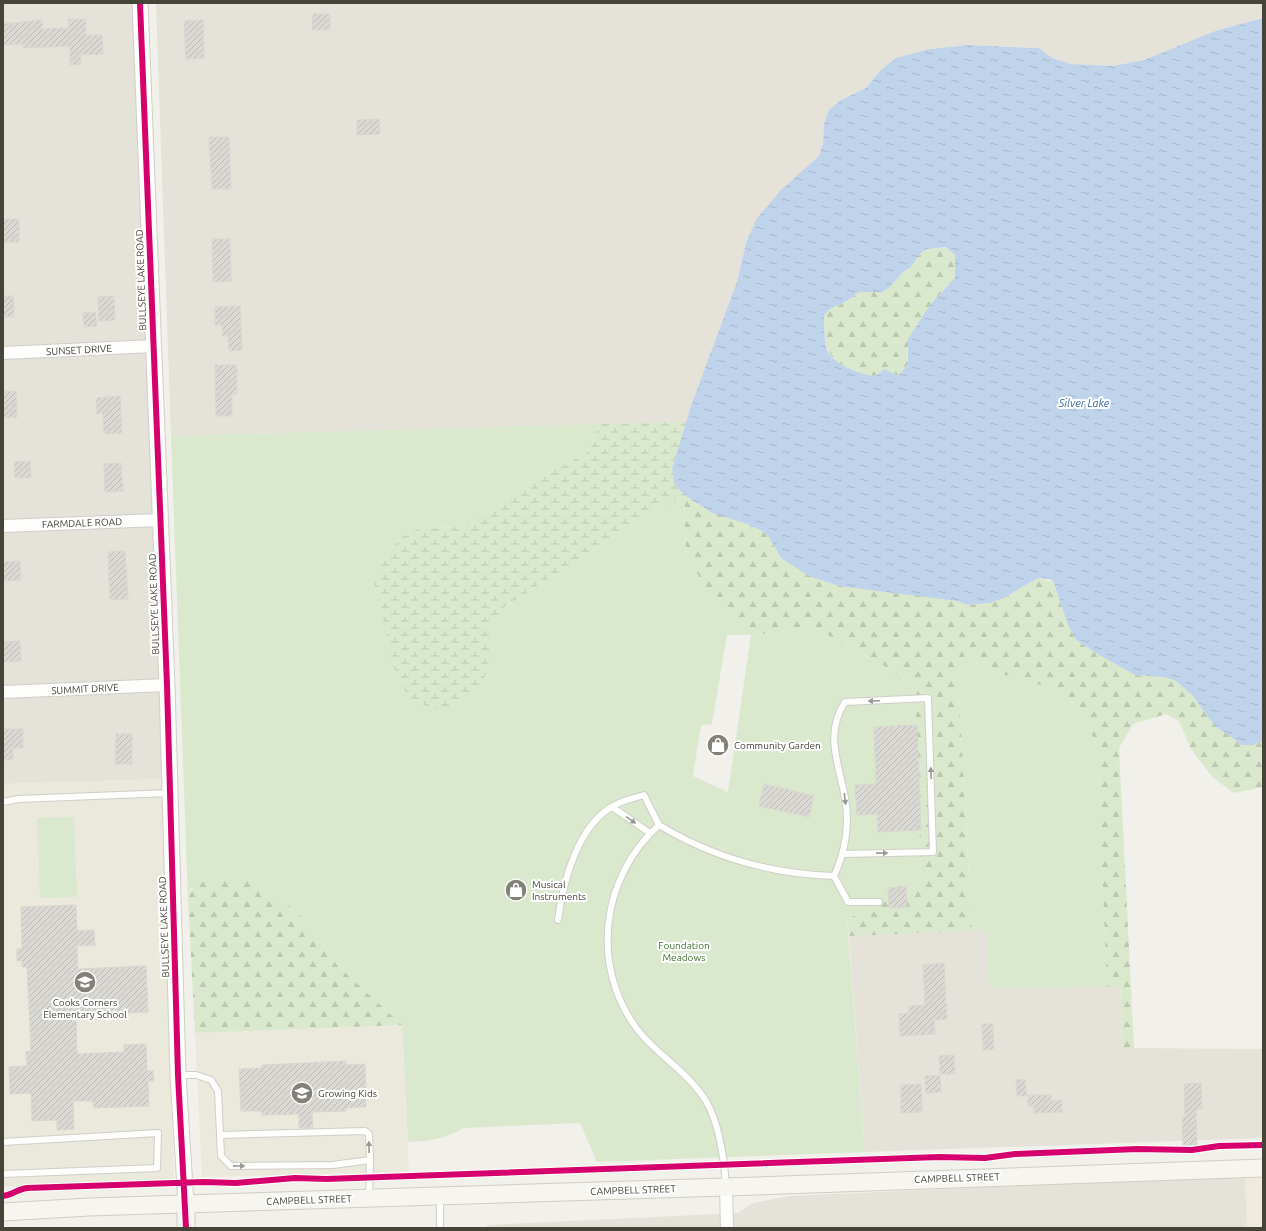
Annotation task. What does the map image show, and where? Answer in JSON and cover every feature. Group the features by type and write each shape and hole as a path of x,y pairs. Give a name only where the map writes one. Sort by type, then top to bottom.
{"main road":[{"name":"CAMPBELL STREET","path":"3,1212 440,1195 726,1187 1263,1168"},
{"path":"186,1204 186,1228"}],"street":[{"name":"BULLSEYE LAKE ROAD","path":"140,3 167,685 178,1075 186,1204"},
{"name":"SUNSET DRIVE","path":"3,353 154,346"},
{"name":"FARMDALE ROAD","path":"3,526 160,520"},
{"name":"SUMMIT DRIVE","path":"3,692 167,685"},
{"path":"726,1187 727,1228"}],"lane":[{"path":"834,876 843,854 846,799 833,734 837,713 844,702 928,698 933,852 843,854"},
{"path":"3,802 18,799 170,793"},
{"path":"558,920 566,883 578,850 598,816 612,807 644,795 659,825 703,849 728,858 812,875 834,876"},
{"path":"612,807 650,833"},
{"path":"659,825 650,833 626,869 616,889 610,911 607,934 608,955 618,996 638,1030 693,1083 706,1101 715,1122 724,1164 726,1187"},
{"path":"834,876 848,902 879,902"},
{"path":"178,1075 196,1075 212,1080 218,1091 221,1156 231,1166 333,1165 370,1160"},
{"path":"220,1137 365,1131 369,1134 369,1198"},
{"path":"3,1142 158,1133 157,1168 3,1174"},
{"path":"440,1195 440,1228"}],"shaded area":[{"path":"3,3 133,3 151,428 162,779 3,784"},
{"path":"156,3 1263,3 1263,18 1215,31 1144,60 1113,66 1071,64 1052,58 1039,48 969,45 930,49 882,69 866,88 841,100 824,124 823,144 819,156 746,243 737,282 686,422 171,436"},
{"name":"Cooks Corners Elementary School","path":"162,779 174,1180 3,1187 3,784"},
{"path":"987,930 1120,987 1123,1048 1263,1049 1263,1138 865,1152 849,936"},
{"name":"Growing Kids","path":"402,1025 409,1172 202,1177 195,1033"},
{"path":"1245,1176 1247,1228 487,1228 487,1225 738,1213 753,1203 790,1196"},
{"path":"1245,1176 1263,1177 1263,1228 1247,1228"}],"green space":[{"path":"946,247 955,255 955,278 930,305 907,349 908,364 900,374 896,375 885,369 875,376 863,374 843,365 832,357 827,348 824,329 824,315 830,309 845,302 859,292 882,292 889,288 903,272 910,268 920,254 927,249"},
{"path":"686,422 672,468 674,483 684,495 652,513 503,608 490,627 490,657 482,686 460,703 436,710 410,699 396,675 374,584 384,559 400,538 419,528 462,527 512,493 588,452 599,424"},
{"name":"Foundation Meadows","path":"599,424 588,452 512,493 462,527 419,528 400,538 374,584 385,626 490,657 490,627 503,608 652,513 684,495 686,553 751,635 815,628 915,683 921,885 847,919 865,1152 597,1162 580,1123 464,1128 450,1135 437,1139 408,1142 402,1025 337,965 308,923 191,888 188,899 171,436","holes":["727,635 751,635 728,792 693,776 701,725 712,724"]},
{"path":"684,495 712,513 747,524 764,532 769,537 781,558 968,605 990,603 1002,599 1038,578 1053,581 1068,625 1076,640 1135,675 1164,677 1176,681 1192,695 1214,725 1253,745 1263,741 1263,787 1234,793 1213,778 1191,749 1179,721 1166,714 1133,724 1119,748 1134,1048 1123,1048 1120,987 1107,987 1097,746 1081,710 1057,690 995,672 978,665 970,654 962,658 958,675 972,931 849,936 847,919 921,885 915,683 815,628 751,635 705,587 686,553"},
{"path":"970,654 978,665 995,672 1057,690 1081,710 1097,746 1107,987 989,988 987,930 972,931 958,675 962,658"},
{"path":"74,817 77,897 40,898 37,818"},
{"path":"231,877 244,877 281,899 308,923 337,965 402,1025 195,1033 188,899 191,892 199,884 205,881"}],"water":[{"name":"Silver Lake","path":"1263,18 1263,741 1253,745 1242,745 1214,725 1192,695 1176,681 1164,677 1135,675 1076,640 1068,625 1053,581 1050,579 1038,578 1002,599 990,603 968,605 957,601 839,586 809,576 781,558 769,537 764,532 747,524 712,513 684,495 674,483 672,468 691,406 737,282 746,243 757,218 782,189 819,156 823,144 824,124 829,110 841,100 866,88 882,69 896,58 930,49 969,45 1039,48 1052,58 1071,64 1113,66 1144,60 1215,31","holes":["946,247 955,255 955,278 930,305 908,339 908,364 900,374 896,375 885,369 875,376 863,374 843,365 831,357 828,352 824,329 824,315 830,309 845,302 859,292 882,292 889,288 903,272 910,268 920,254 927,249"]}],"building":[{"path":"313,14 330,14 330,30 312,30"},
{"path":"68,19 86,19 86,35 102,35 103,54 80,55 81,64 70,65 70,46 23,48 23,44 3,45 3,24 42,20 43,29 69,28"},
{"path":"203,20 204,58 186,59 184,21"},
{"path":"379,119 380,134 357,135 357,120"},
{"path":"209,137 229,137 231,189 212,189"},
{"path":"3,219 19,219 19,242 3,242"},
{"path":"212,239 230,239 231,281 213,282"},
{"path":"3,296 13,296 14,317 3,317"},
{"path":"114,296 115,320 99,321 98,297"},
{"path":"240,306 242,350 229,351 228,336 223,336 222,325 215,325 215,307"},
{"path":"95,312 97,326 84,327 83,313"},
{"path":"215,365 237,365 237,394 232,394 232,416 216,416"},
{"path":"16,391 17,417 3,418 3,392"},
{"path":"120,396 122,433 104,434 103,413 97,414 96,398"},
{"path":"30,461 31,478 15,478 14,462"},
{"path":"121,463 123,491 105,492 104,464"},
{"path":"125,551 128,599 110,600 108,552"},
{"path":"20,561 21,580 3,581 3,562"},
{"path":"20,641 21,661 3,662 3,642"},
{"path":"917,725 921,830 878,832 877,814 857,815 855,785 876,784 874,727"},
{"path":"3,729 23,729 23,748 13,748 13,760 3,760"},
{"path":"116,734 132,734 132,764 115,764"},
{"path":"764,784 814,796 809,817 759,806"},
{"path":"906,886 907,907 889,908 888,888"},
{"name":"Cooks Corners Elementary School","path":"76,905 77,931 94,930 95,945 77,946 78,969 146,966 148,1012 76,1015 77,1054 124,1052 124,1045 146,1044 147,1071 153,1071 154,1081 148,1081 149,1106 94,1108 93,1101 73,1101 74,1129 57,1130 57,1120 32,1121 31,1093 10,1094 9,1067 27,1066 26,1052 31,1051 27,967 22,967 22,960 17,961 17,949 22,949 21,907"},
{"path":"944,963 947,1019 934,1020 935,1034 900,1036 899,1014 909,1013 909,1006 925,1005 923,965"},
{"path":"982,1024 993,1024 994,1049 983,1050"},
{"path":"954,1055 955,1074 940,1074 939,1056"},
{"name":"Growing Kids","path":"346,1061 346,1065 365,1064 366,1107 346,1108 346,1111 312,1112 313,1128 299,1128 299,1114 262,1115 261,1111 241,1111 239,1069 262,1068 262,1065"},
{"path":"940,1075 941,1092 926,1093 925,1076"},
{"path":"1025,1079 1027,1096 1017,1096 1016,1080"},
{"path":"1201,1083 1202,1109 1196,1110 1197,1145 1183,1145 1182,1117 1185,1117 1184,1084"},
{"path":"921,1084 922,1112 901,1113 901,1085"},
{"path":"1028,1095 1051,1095 1051,1101 1062,1100 1062,1112 1034,1113 1034,1106 1028,1106"}],"cycle path":[{"path":"140,3 167,685 178,1075 186,1228"},
{"path":"3,1196 27,1188 204,1182 236,1183 295,1178 326,1179 939,1157 985,1158 1015,1154 1137,1149 1192,1150 1219,1146 1263,1145"}],"place":[{"name":"Community Garden","path":"718,745"},
{"name":"Musical Instruments","path":"516,890"},
{"name":"Cooks Corners Elementary School","path":"85,982"},
{"name":"Growing Kids","path":"302,1093"}]}
